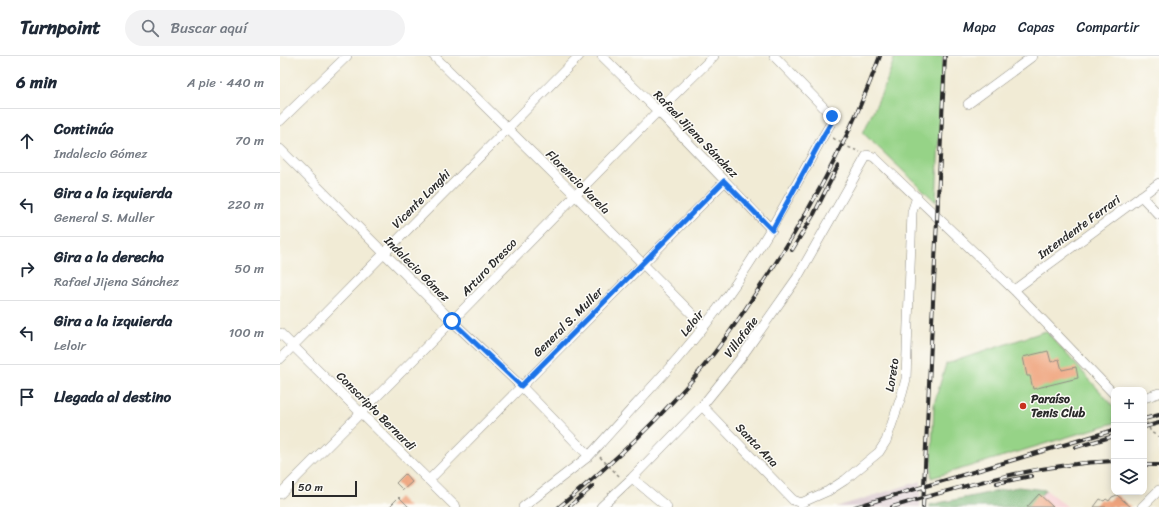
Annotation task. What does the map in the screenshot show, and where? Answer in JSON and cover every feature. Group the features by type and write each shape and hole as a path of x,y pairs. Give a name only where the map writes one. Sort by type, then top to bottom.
{"street":[{"path":"280,122 347,56"},
{"name":"Florencio Varela","path":"434,56 576,196 704,326"},
{"name":"Vicente Longhi","path":"280,359 580,56"},
{"name":"Rafael Jijena Sánchez","path":"602,56 658,111 772,230"},
{"name":"Arturo Dresco","path":"280,494 361,414 658,111 714,56"},
{"name":"Leloir","path":"523,507 588,456 687,347 730,293 772,230 831,123 832,116 774,56"},
{"path":"968,104 1033,56"},
{"name":"Indalecio Gómez","path":"280,149 452,321 521,386 588,456"},
{"path":"867,155 874,157 1014,290 1111,391"},
{"name":"Villafañe","path":"601,507 630,480 702,406 740,359 790,289 867,155"},
{"name":"General S. Muller","path":"429,480 724,181"},
{"name":"Intendente Ferrari","path":"1014,290 1159,183"},
{"path":"1141,196 1159,215"},
{"name":"Loreto","path":"795,502 801,503 838,485 879,452 886,441 906,379 912,212 916,197"},
{"name":"Conscripto Bernardi","path":"280,333 456,507"},
{"path":"1147,397 1159,393"},
{"name":"Santa Ana","path":"702,406 795,502"},
{"path":"630,480 667,507"},
{"path":"1142,507 1159,490"}],"path":[{"path":"825,133 848,147 867,155"},
{"path":"1146,423 1150,432 1159,437"},
{"path":"588,456 600,456 611,469 630,480"}],"shaded area":[{"path":"921,481 920,507 836,507"},
{"path":"1046,490 1068,507 1029,507"}],"green space":[{"path":"895,56 943,56 936,202 863,133 885,86"},
{"name":"Paraíso Tenis Club","path":"1046,331 1111,404 1111,424 931,478 934,404 946,364"},
{"path":"1018,487 1046,490 1029,507 929,507 929,505"}],"building":[{"path":"1048,351 1051,362 1059,359 1062,370 1076,367 1078,378 1033,389 1030,376 1027,376 1023,357"},
{"path":"405,474 412,482 403,490 396,483"},
{"path":"1039,494 1053,507 1027,507"},
{"path":"1117,495 1131,507 1094,507 1100,499 1104,501 1106,499 1109,501 1112,497"},
{"path":"399,497 409,507 389,507"}],"railway":[{"path":"559,507 598,475 635,440 671,404 717,350 771,270 824,182 854,120 880,56"},
{"path":"923,507 945,56"},
{"path":"792,250 814,214 838,166"},
{"path":"1147,418 1159,415"},
{"path":"1147,426 1159,423"},
{"path":"855,507 1111,431"},
{"path":"1076,447 1111,437"},
{"path":"892,507 947,491 1029,471 1057,466 1111,461"},
{"path":"1147,465 1159,465"},
{"path":"997,483 1031,476"},
{"path":"570,506 593,486"}],"place":[{"name":"Paraíso Tenis Club","path":"1023,406"}],"route":[{"path":"452,321 521,386 724,181 772,230 831,123 832,116"}]}
